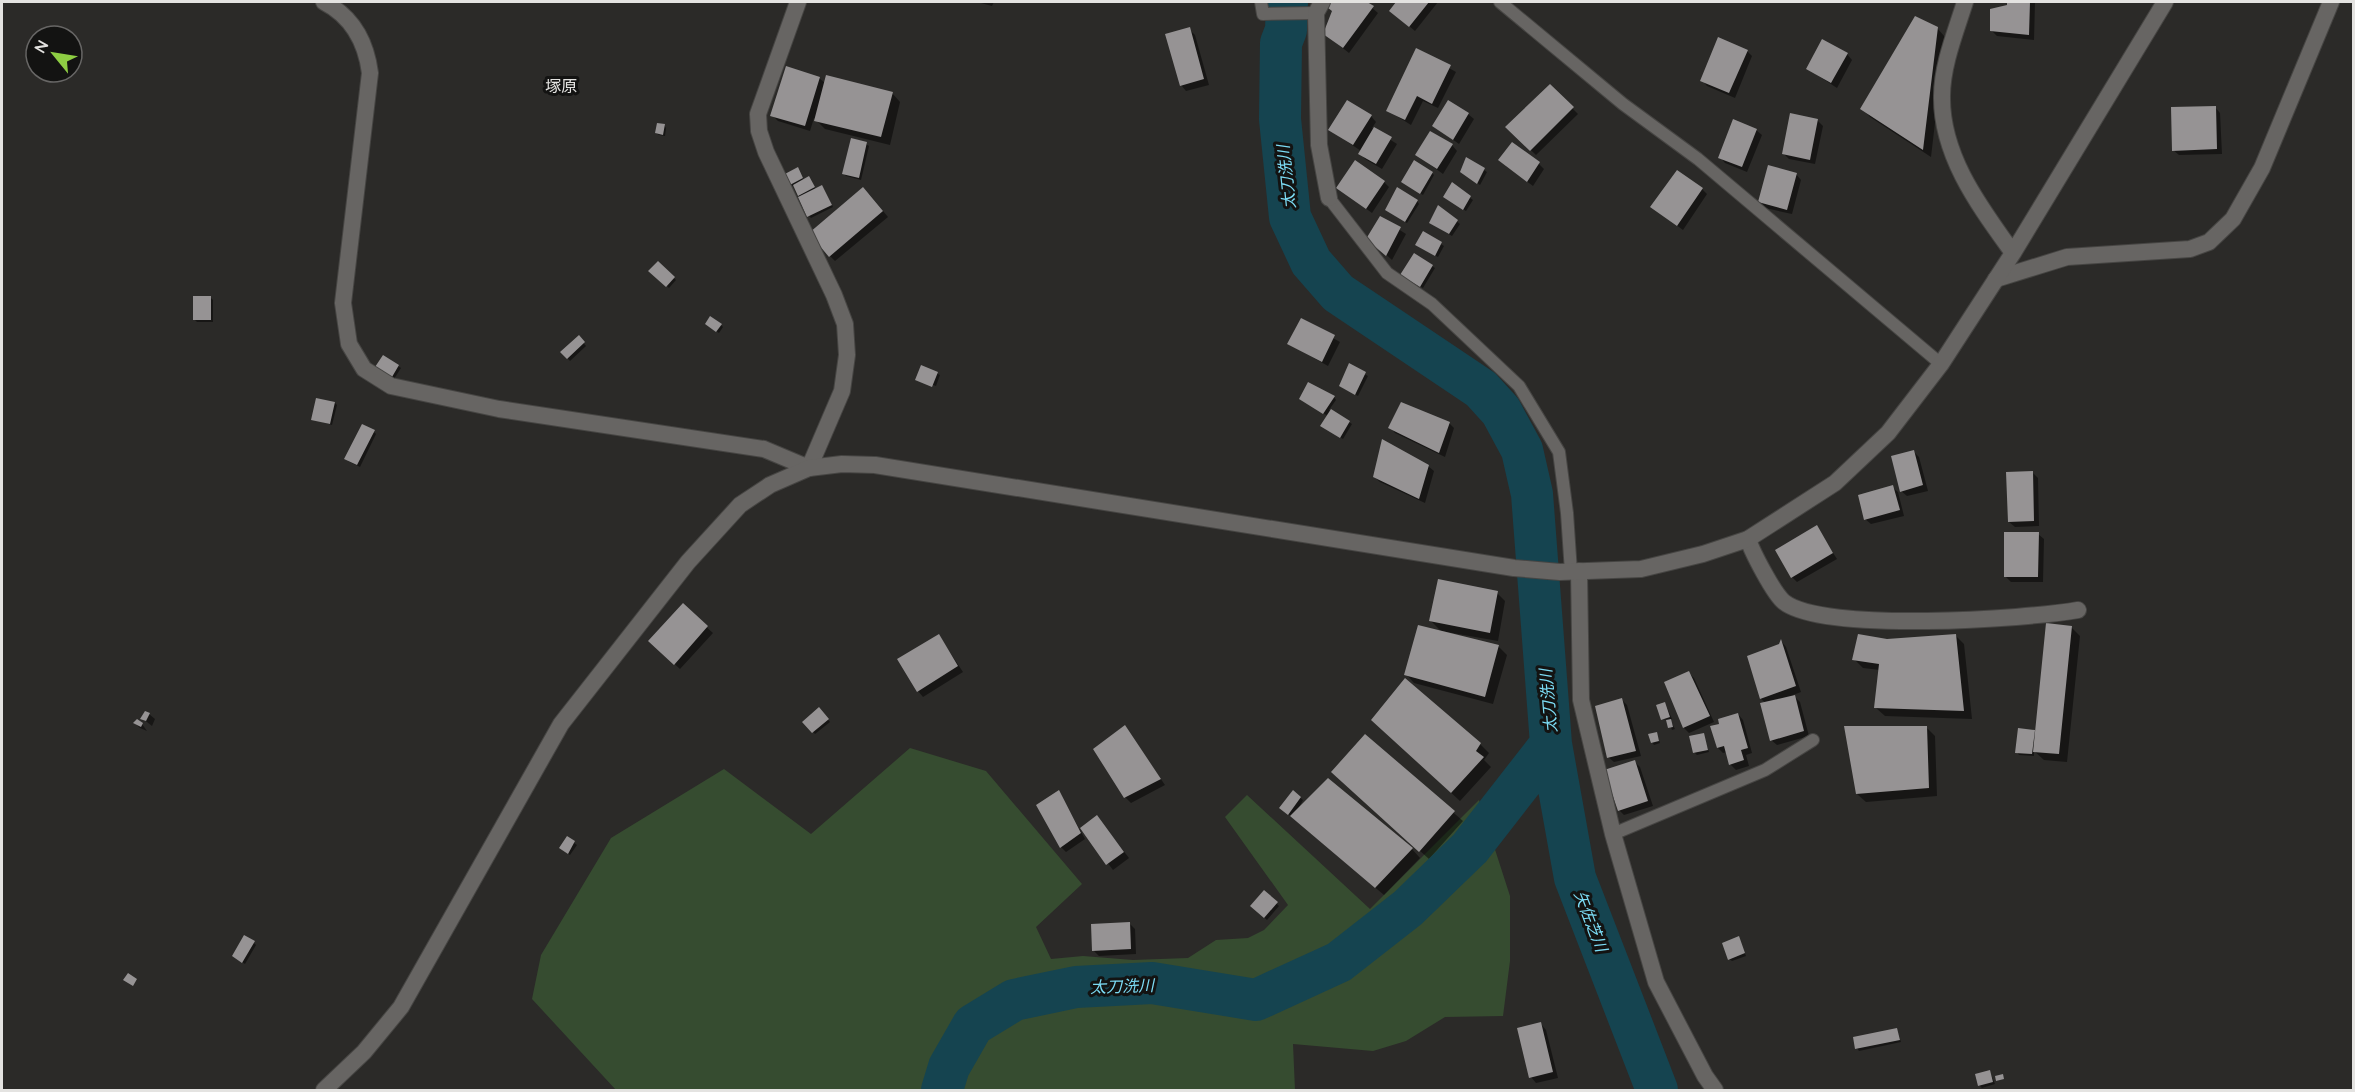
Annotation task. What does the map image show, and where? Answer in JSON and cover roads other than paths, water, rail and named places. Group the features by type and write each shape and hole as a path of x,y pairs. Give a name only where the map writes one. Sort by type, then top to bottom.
{"street":[{"path":"324,2 346,19 360,35 368,55 370,73 343,303 348,344 364,369 391,386 499,409 764,449 808,468"},
{"path":"798,2 758,114 759,131 766,152 834,294 845,324 847,355 842,391 808,468"},
{"path":"1965,2 1942,94 1943,123 1960,169 1975,200 2013,253"},
{"path":"324,1090 364,1052 401,1007 561,724 688,562 740,505 770,485 808,468 875,465 1514,568 1570,572 1641,569 1703,554 1748,539 1836,483 1888,433 1941,364 2013,253 2165,2"},
{"path":"1996,279 2067,257 2190,249 2209,242 2232,219 2262,168 2331,2"},
{"path":"1319,7 1319,145 1329,198"},
{"path":"1748,539 1752,553 1784,602 1819,614 1839,618 1905,621 2046,616 2078,610"},
{"path":"1570,572 1581,700 1613,834 1656,982 1705,1077 1715,1090"}],"lane":[{"path":"1261,2 1263,14 1319,7"},
{"path":"1500,2 1623,104 1698,159 1941,364"},
{"path":"1329,198 1387,273 1432,304 1519,386 1559,452 1567,513 1570,572"},
{"path":"1613,834 1765,770 1813,740"}],"waterway":[{"name":"太刀洗川","path":"1287,2 1286,30 1281,43 1280,119 1290,217 1311,262 1338,293 1481,389 1501,411 1522,450 1532,494 1551,744 1575,878 1657,1090"},
{"name":"太刀洗川","path":"942,1090 949,1067 973,1025 1014,1000 1076,987 1152,983 1256,1000 1339,962 1408,908 1470,848 1551,744"}],"district":[{"name":"塚原","path":"561,86"}],"water label":[{"name":"矢佐芝川","path":"1591,921"}]}
